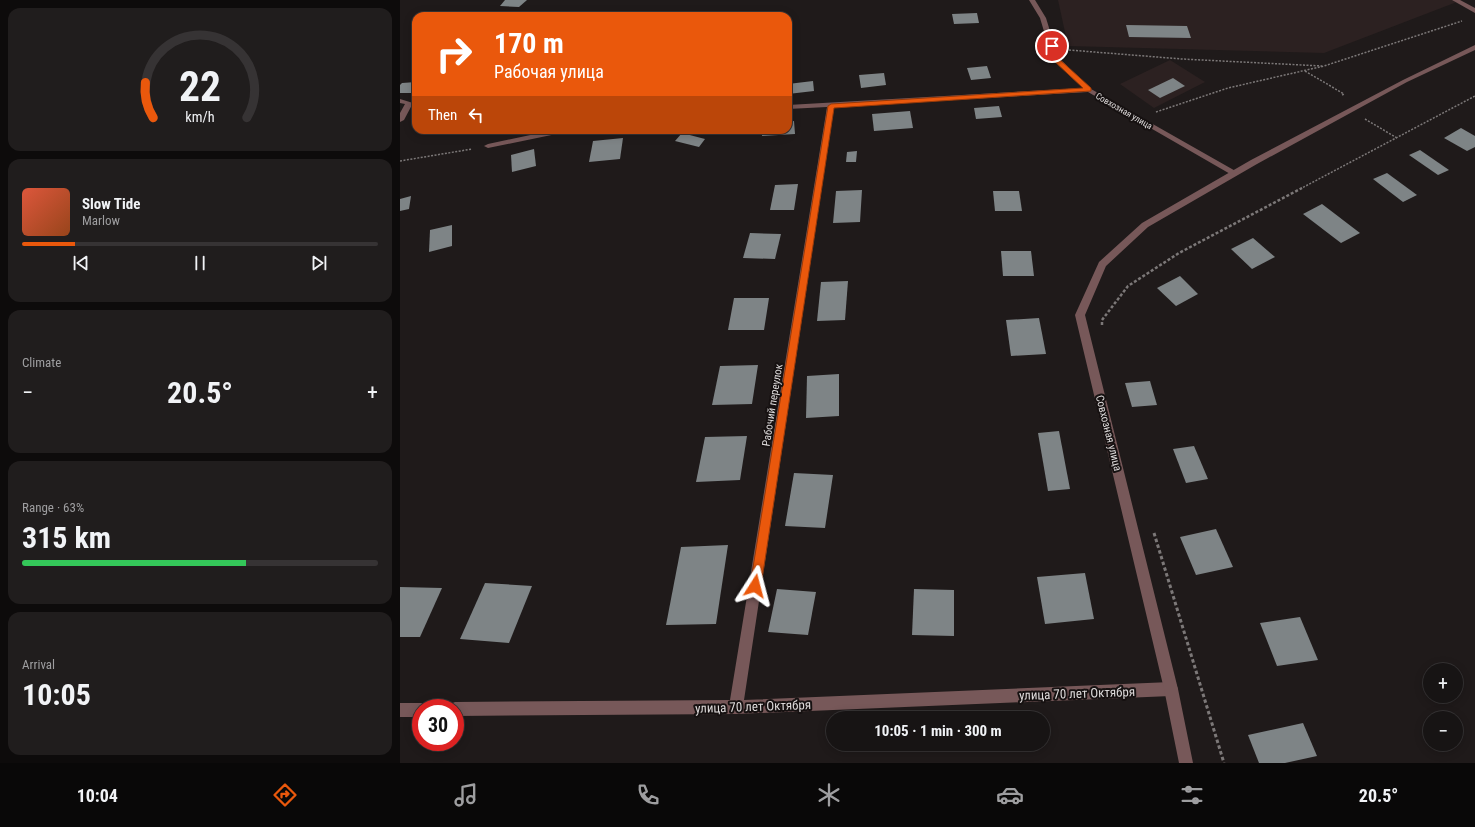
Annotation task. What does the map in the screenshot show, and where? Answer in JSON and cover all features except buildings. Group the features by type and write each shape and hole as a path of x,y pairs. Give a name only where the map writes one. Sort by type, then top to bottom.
{"street":[{"name":"Совхозная улица","path":"1032,0 1043,18 1055,58 1089,90 1235,173"},
{"path":"1456,0 1474,11"},
{"name":"Совхозная улица","path":"1186,763 1171,689 1080,316 1102,264 1145,225 1235,173 1406,81 1475,47"},
{"path":"792,108 1089,90"},
{"path":"400,101 412,102 400,120"},
{"name":"Рабочий переулок","path":"736,707 831,106"},
{"path":"488,146 546,134"},
{"name":"улица 70 лет Октября","path":"464,710 736,707 1171,689"},
{"path":"400,710 412,710"}],"path":[{"path":"1137,118 1228,88 1324,66 1471,18 1474,11"},
{"path":"1052,46 1069,50 1182,59 1324,66"},
{"path":"1102,327 1102,320 1128,286 1179,253 1475,96"},
{"path":"400,161 488,146"},
{"path":"1154,530 1224,763"}],"shaded area":[{"path":"1058,0 1462,0 1324,53 1068,46"},
{"path":"1170,60 1205,82 1154,108 1120,84"}],"route":[{"path":"755,586 831,106 1089,90 1055,58 1052,46"}]}
